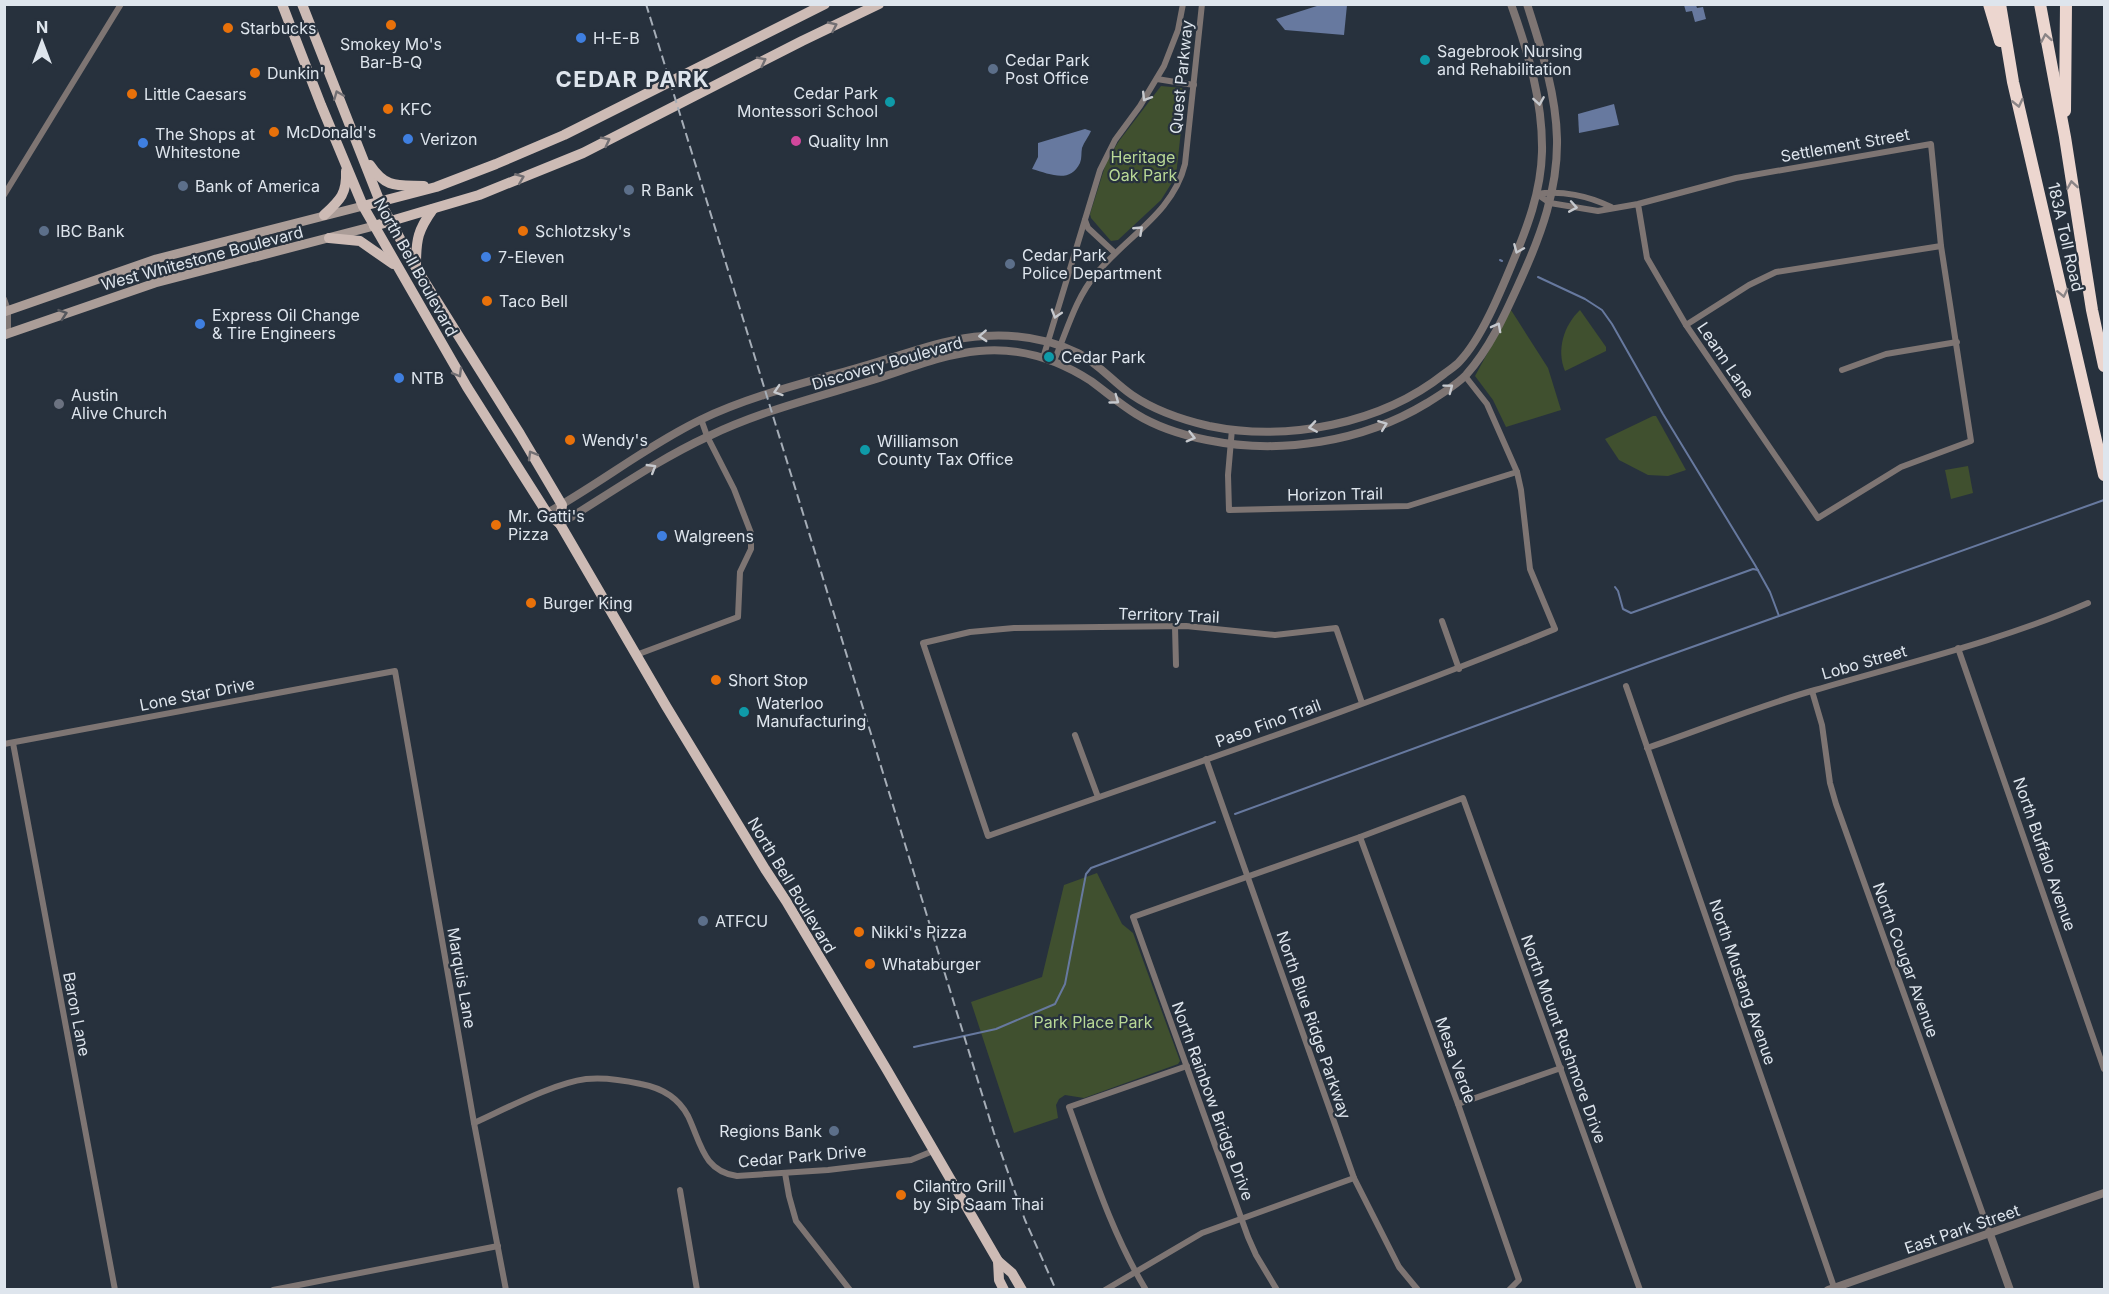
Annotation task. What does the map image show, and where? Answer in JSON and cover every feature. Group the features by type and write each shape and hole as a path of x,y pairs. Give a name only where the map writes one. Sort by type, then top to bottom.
{"highway":[{"path":"1989,4 2013,82"},
{"name":"183A Toll Road","path":"2000,4 2013,82 2104,474"},
{"name":"183A Toll Road","path":"2040,4 2065,137 2092,310 2104,366"},
{"path":"2065,137 2066,4"}],"main road":[{"name":"North Bell Boulevard","path":"282,4 363,206 466,387 547,513 560,524 713,785 786,901 998,1261 1012,1273 1022,1290"},
{"name":"North Bell Boulevard","path":"302,4 390,222 562,505"},
{"path":"363,206 436,187 564,135 825,4"},
{"path":"374,226 479,195 583,153 879,4"},
{"path":"359,149 378,177 390,185 436,187"},
{"path":"324,215 341,200 346,183 346,165"},
{"name":"West Whitestone Boulevard","path":"6,311 156,259 363,206"},
{"path":"416,268 417,236 433,209"},
{"name":"West Whitestone Boulevard","path":"6,333 155,283 374,226"},
{"path":"329,238 360,241 397,267"},
{"path":"560,524 562,505"},
{"name":"North Bell Boulevard","path":"998,1261 999,1280 1004,1290"}],"street":[{"path":"4,195 121,4"},
{"name":"Quest Parkway","path":"1043,357 1107,153 1157,80 1172,48 1183,4"},
{"name":"Quest Parkway","path":"1054,361 1076,305 1086,288 1115,253 1160,211 1177,188 1185,164 1202,4"},
{"name":"Discovery Boulevard","path":"547,513 701,419 796,385 960,338 1005,335 1061,346 1097,365 1131,394 1145,402 1186,420 1232,429 1282,431 1343,422 1401,402 1439,378 1460,361 1497,299 1532,216 1542,155 1540,111 1536,87 1511,4"},
{"name":"Discovery Boulevard","path":"560,524 707,436 768,413 959,353 1002,350 1043,357 1094,383 1137,415 1173,432 1231,445 1302,445 1367,431 1418,409 1465,376 1487,346 1534,250 1550,203 1557,142 1555,110 1527,4"},
{"path":"1157,80 1194,85"},
{"name":"Settlement Street","path":"1537,194 1550,203 1598,211 1638,204 1736,178 1931,144 1941,246 1971,441"},
{"name":"Settlement Street","path":"1537,194 1552,192 1598,201 1611,207"},
{"name":"Leann Lane","path":"1638,204 1647,258 1686,325 1818,519 1901,467 1971,441"},
{"path":"1085,220 1088,228 1115,253"},
{"path":"1686,325 1749,285 1776,272 1941,246"},
{"path":"4,298 6,333"},
{"path":"1842,370 1886,354 1957,342"},
{"path":"1465,376 1487,404 1517,472"},
{"path":"636,655 738,617 740,572 751,549 751,533 734,489 707,436 701,419"},
{"name":"Horizon Trail","path":"1232,429 1228,476 1229,510 1408,506 1517,472"},
{"name":"Paso Fino Trail","path":"988,837 1460,669 1555,629 1530,569 1517,472"},
{"name":"Lobo Street","path":"1647,748 1812,690 1958,648 2088,603"},
{"path":"1442,621 1460,669"},
{"path":"1175,627 1176,665"},
{"name":"Territory Trail","path":"988,837 923,643 970,632 1014,628 1175,627 1275,635 1336,628 1362,703"},
{"name":"North Buffalo Avenue","path":"1958,648 2104,1069"},
{"name":"Lone Star Drive","path":"4,744 395,671"},
{"name":"Marquis Lane","path":"395,671 474,1123 506,1290"},
{"name":"North Mustang Avenue","path":"1626,686 1833,1289"},
{"name":"North Cougar Avenue","path":"1812,690 1822,725 1828,771 1836,804 1990,1234"},
{"path":"1075,735 1098,797"},
{"name":"Baron Lane","path":"13,743 115,1290"},
{"name":"North Blue Ridge Parkway","path":"1206,759 1354,1178 1399,1267 1418,1290"},
{"name":"North Mount Rushmore Drive","path":"1360,837 1463,798 1640,1290"},
{"path":"1248,877 1360,837"},
{"name":"Mesa Verde","path":"1360,837 1458,1104 1519,1280 1509,1290"},
{"name":"North Rainbow Bridge Drive","path":"1248,877 1133,917 1241,1219 1256,1255 1276,1290"},
{"path":"1146,1290 1113,1228 1069,1107 1187,1066"},
{"path":"1458,1104 1561,1068"},
{"name":"Cedar Park Drive","path":"474,1123 565,1084 585,1079 628,1081 647,1085 673,1096 688,1116 706,1158 717,1170 727,1174 737,1176 828,1170 911,1160 933,1151"},
{"path":"786,1173 796,1221 850,1290"},
{"path":"1105,1290 1202,1233 1354,1178"},
{"path":"680,1190 697,1290"},
{"name":"East Park Street","path":"1833,1289 2104,1193"},
{"path":"1990,1234 2010,1290"},
{"path":"273,1290 498,1246"}],"green space":[{"name":"Heritage Oak Park","path":"1161,86 1182,88 1185,94 1176,176 1161,200 1118,240 1111,241 1090,214 1107,160"},
{"path":"1511,310 1548,368 1561,410 1506,427 1493,400 1475,376"},
{"path":"1580,310 1606,347 1606,351 1565,371 1561,355 1563,338 1574,316"},
{"path":"1656,416 1686,470 1668,476 1648,475 1619,460 1605,439"},
{"path":"1968,466 1973,493 1951,499 1945,470"},
{"name":"Park Place Park","path":"1097,873 1122,924 1133,933 1180,1061 1178,1064 1084,1098 1065,1095 1056,1105 1058,1118 1014,1133 971,1002 1042,977 1064,885"}],"water":[{"path":"1320,5 1347,5 1344,35 1285,30 1276,19"},
{"path":"1684,5 1703,7 1706,19 1695,22 1692,11 1686,12"},
{"path":"1614,104 1619,125 1579,133 1578,114"},
{"path":"1085,129 1091,131 1082,148 1080,163 1071,174 1059,176 1032,169 1038,157 1038,143"}],"waterway":[{"path":"1538,277 1585,299 1602,310 1612,324 1663,414 1755,565 1770,592 1779,616"},
{"path":"1235,814 1650,662 2104,500"},
{"path":"1615,587 1623,609 1631,613 1753,569 1758,570"},
{"path":"914,1047 996,1029 1055,1004 1065,984 1086,874 1091,868 1215,822"}],"railway":[{"path":"646,4 994,1133 1025,1220 1056,1290"}],"place":[{"name":"Smokey Mo's Bar-B-Q","path":"391,25"},
{"name":"Starbucks","path":"228,28"},
{"name":"H-E-B","path":"581,38"},
{"name":"Sagebrook Nursing and Rehabilitation","path":"1425,60"},
{"name":"Cedar Park Post Office","path":"993,69"},
{"name":"Dunkin'","path":"255,73"},
{"name":"Little Caesars","path":"132,94"},
{"name":"Cedar Park Montessori School","path":"890,102"},
{"name":"KFC","path":"388,109"},
{"name":"McDonald's","path":"274,132"},
{"name":"Verizon","path":"408,139"},
{"name":"Quality Inn","path":"796,141"},
{"name":"The Shops at Whitestone","path":"143,143"},
{"name":"Bank of America","path":"183,186"},
{"name":"R Bank","path":"629,190"},
{"name":"IBC Bank","path":"44,231"},
{"name":"Schlotzsky's","path":"523,231"},
{"name":"7-Eleven","path":"486,257"},
{"name":"Cedar Park Police Department","path":"1010,264"},
{"name":"Taco Bell","path":"487,301"},
{"name":"Express Oil Change & Tire Engineers","path":"200,324"},
{"name":"Cedar Park","path":"1049,357"},
{"name":"NTB","path":"399,378"},
{"name":"Austin Alive Church","path":"59,404"},
{"name":"Wendy's","path":"570,440"},
{"name":"Williamson County Tax Office","path":"865,450"},
{"name":"Mr. Gatti's Pizza","path":"496,525"},
{"name":"Walgreens","path":"662,536"},
{"name":"Burger King","path":"531,603"},
{"name":"Short Stop","path":"716,680"},
{"name":"Waterloo Manufacturing","path":"744,712"},
{"name":"ATFCU","path":"703,921"},
{"name":"Nikki's Pizza","path":"859,932"},
{"name":"Whataburger","path":"870,964"},
{"name":"Regions Bank","path":"834,1131"},
{"name":"Cilantro Grill by Sip Saam Thai","path":"901,1195"}],"district":[{"name":"CEDAR PARK","path":"633,79"}]}
